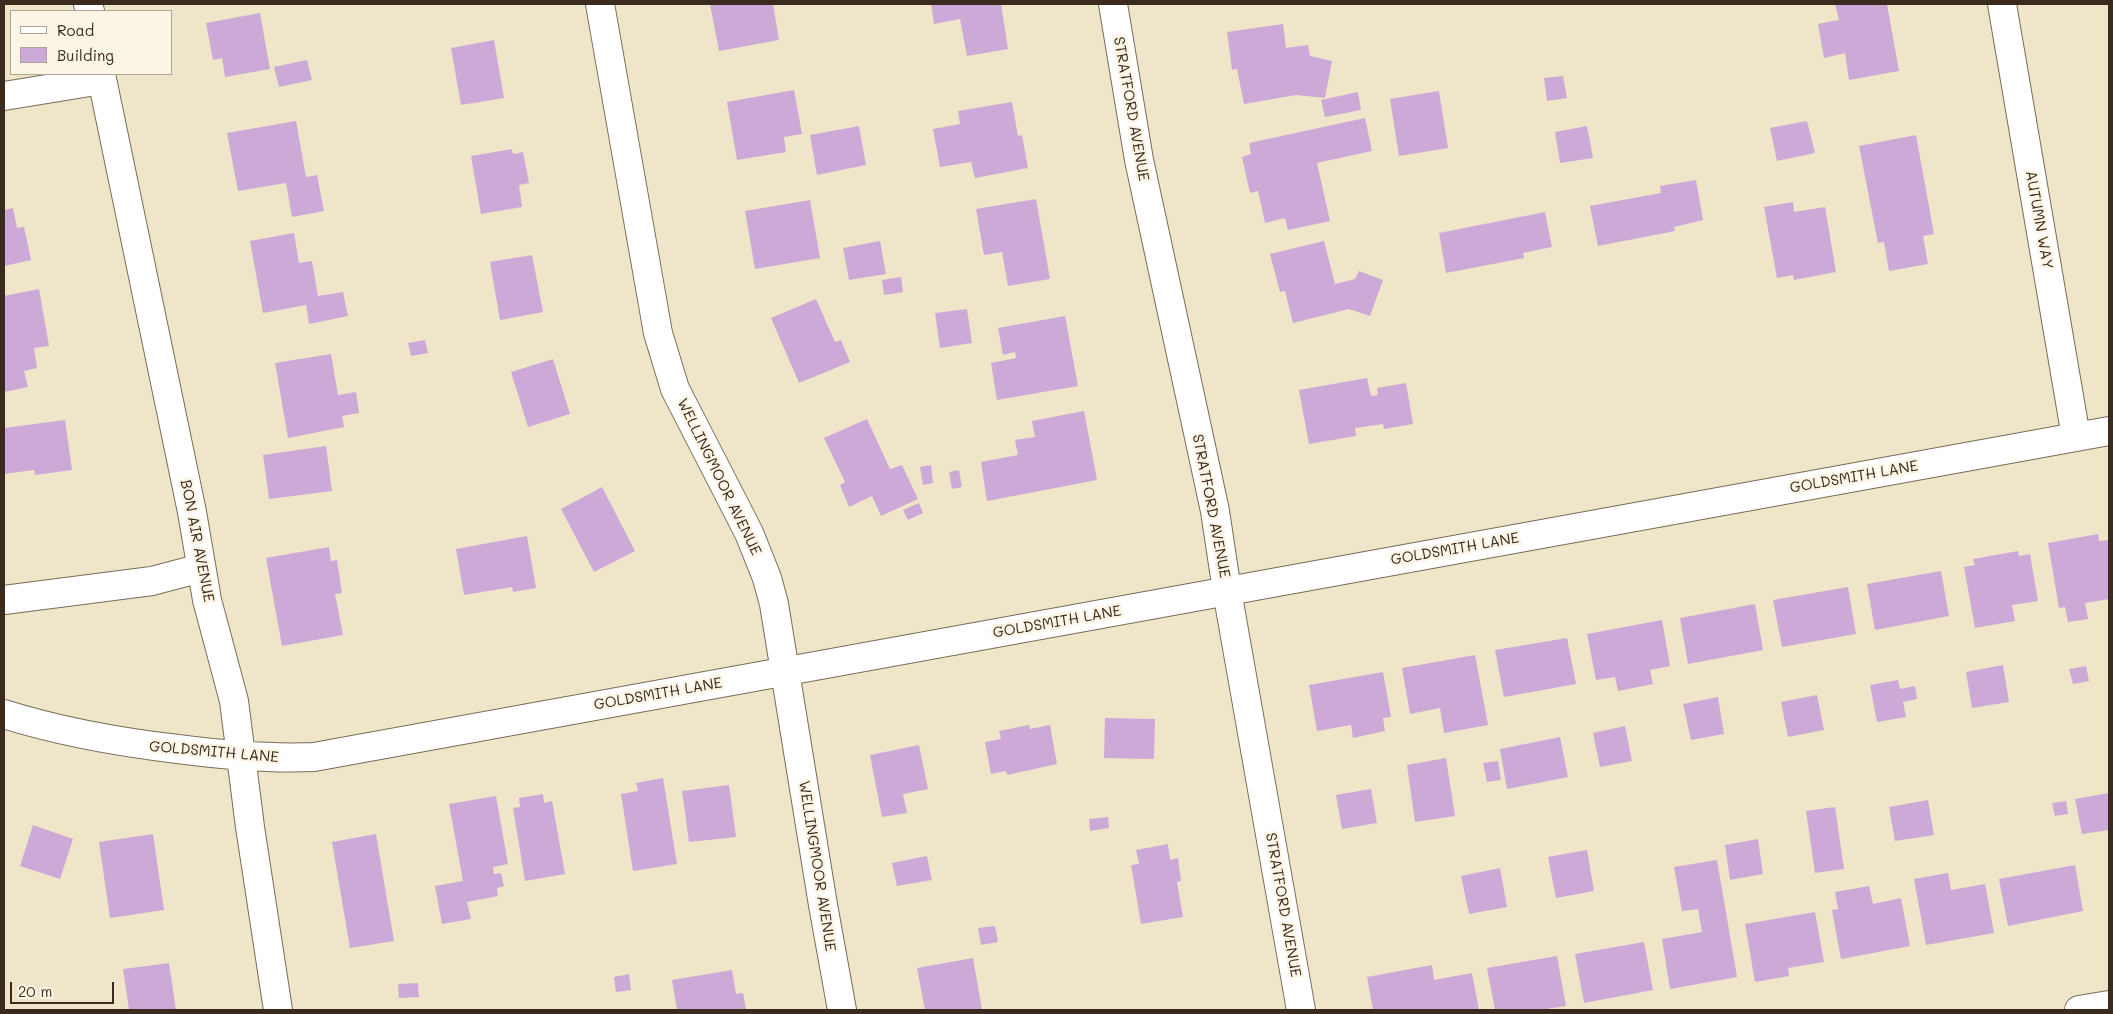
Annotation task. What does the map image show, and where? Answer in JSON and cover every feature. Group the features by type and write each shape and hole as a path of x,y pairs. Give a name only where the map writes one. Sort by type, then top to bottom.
{"street":[{"name":"WELLINGMOOR AVENUE","path":"600,4 658,333 675,388 749,533 767,578 774,604 822,905 842,1010"},
{"name":"STRATFORD AVENUE","path":"1113,4 1138,160 1215,511 1227,590 1301,1010"},
{"name":"AUTUMN WAY","path":"2002,4 2076,437"},
{"path":"4,96 101,77"},
{"name":"BON AIR AVENUE","path":"101,77 192,512 201,568 234,701 278,1010"},
{"name":"GOLDSMITH LANE","path":"4,714 89,736 131,744 242,757 314,757 2109,430"},
{"path":"4,600 152,581 201,568"},
{"path":"2080,1010 2109,1005"}],"building":[{"path":"710,4 773,4 779,40 719,51"},
{"path":"931,4 1001,4 1008,49 967,56 960,19 934,24"},
{"path":"1835,4 1887,4 1899,71 1849,80 1845,53 1824,58 1818,24 1839,20"},
{"path":"260,13 270,69 225,77 222,58 213,60 206,23"},
{"path":"1283,24 1286,48 1308,45 1310,56 1332,61 1325,98 1296,95 1244,104 1237,69 1232,70 1227,32"},
{"path":"494,40 504,98 461,105 451,48"},
{"path":"307,60 312,80 279,87 274,67"},
{"path":"1563,76 1567,98 1547,101 1544,78"},
{"path":"794,90 802,134 784,137 786,152 737,160 727,102"},
{"path":"1439,91 1448,148 1399,156 1390,99"},
{"path":"1358,92 1361,110 1325,117 1321,100"},
{"path":"1012,102 1018,136 1022,135 1028,168 975,178 971,162 940,167 933,129 960,124 958,111"},
{"path":"1365,118 1372,151 1317,163 1330,221 1288,230 1285,218 1265,223 1258,191 1250,193 1242,157 1251,154 1249,143"},
{"path":"296,121 306,177 317,175 324,211 292,217 286,183 238,191 227,133"},
{"path":"1807,121 1815,153 1777,161 1770,128"},
{"path":"859,126 866,165 817,175 810,135"},
{"path":"1587,126 1593,158 1560,163 1555,132"},
{"path":"1916,135 1934,234 1923,236 1928,264 1889,271 1884,242 1878,243 1859,146"},
{"path":"512,149 513,154 523,152 528,177 529,183 519,185 522,207 481,214 471,156"},
{"path":"1696,180 1703,220 1674,227 1675,231 1598,246 1590,206 1661,193 1660,186"},
{"path":"1036,199 1050,279 1008,286 1002,252 984,255 976,209"},
{"path":"810,200 820,258 755,269 745,211"},
{"path":"1793,202 1794,212 1825,207 1836,272 1794,280 1793,275 1777,278 1764,207"},
{"path":"13,208 17,228 24,227 31,260 4,266 4,210"},
{"path":"1545,212 1552,247 1523,253 1524,258 1446,273 1439,233"},
{"path":"294,233 299,263 312,261 318,296 343,292 348,316 309,324 306,305 263,313 250,241"},
{"path":"880,241 886,274 849,280 843,248"},
{"path":"1324,241 1335,284 1355,279 1359,271 1383,280 1370,316 1349,309 1293,323 1285,291 1280,292 1270,254"},
{"path":"532,255 543,312 500,320 490,262"},
{"path":"901,277 903,292 884,295 882,280"},
{"path":"39,289 49,346 34,348 37,368 24,371 28,387 4,392 4,296"},
{"path":"816,299 835,342 841,340 850,362 799,383 771,318"},
{"path":"967,309 972,343 940,348 935,313"},
{"path":"1065,316 1078,386 997,400 991,363 1016,358 1015,352 1003,355 998,328"},
{"path":"425,340 428,353 411,356 408,343"},
{"path":"331,354 338,395 356,392 359,413 342,416 344,427 288,438 275,363"},
{"path":"553,359 570,414 528,427 511,372"},
{"path":"1367,378 1371,396 1378,395 1377,388 1406,383 1413,424 1384,429 1383,424 1355,428 1356,436 1309,444 1299,390"},
{"path":"1084,411 1097,480 987,501 981,462 1018,455 1015,440 1035,437 1032,421"},
{"path":"867,419 890,469 902,465 918,499 881,516 872,496 849,507 840,485 845,482 824,438"},
{"path":"65,420 72,470 35,475 34,470 4,474 4,428"},
{"path":"326,446 332,491 269,499 263,455"},
{"path":"931,465 933,483 923,485 920,467"},
{"path":"959,470 962,487 952,489 949,472"},
{"path":"602,487 635,551 594,572 561,509"},
{"path":"919,503 923,513 908,520 903,510"},
{"path":"2098,534 2099,541 2109,540 2109,599 2085,603 2088,619 2068,622 2065,607 2059,608 2048,543"},
{"path":"527,536 536,588 513,592 512,587 464,595 456,549"},
{"path":"329,547 331,561 337,560 342,593 335,594 343,635 282,646 266,558"},
{"path":"2018,551 2019,556 2030,554 2038,601 2012,605 2015,621 1975,628 1964,567 1975,565 1973,559"},
{"path":"1941,571 1949,616 1875,630 1867,584"},
{"path":"1848,587 1856,634 1782,647 1773,600"},
{"path":"1755,604 1763,650 1688,664 1680,618"},
{"path":"1662,620 1670,666 1650,670 1653,684 1618,691 1615,677 1596,680 1587,634"},
{"path":"1567,638 1576,684 1504,697 1495,650"},
{"path":"1475,655 1488,725 1444,733 1440,708 1410,714 1402,668"},
{"path":"2003,665 2009,702 1972,708 1966,672"},
{"path":"2086,666 2089,681 2073,684 2069,669"},
{"path":"1383,672 1391,717 1383,718 1385,731 1353,738 1351,725 1317,731 1309,685"},
{"path":"1898,680 1900,689 1915,686 1917,699 1903,702 1906,717 1877,722 1870,685"},
{"path":"1817,695 1824,730 1788,737 1781,702"},
{"path":"1718,697 1724,734 1691,740 1683,704"},
{"path":"1105,718 1155,719 1154,759 1104,758"},
{"path":"1029,725 1030,729 1050,725 1057,764 1007,775 1006,771 991,774 985,742 1001,739 999,731"},
{"path":"1625,726 1632,761 1600,767 1593,733"},
{"path":"1560,737 1568,777 1507,789 1500,749"},
{"path":"919,745 928,789 903,794 907,813 882,817 870,755"},
{"path":"1446,758 1455,816 1415,822 1407,765"},
{"path":"1498,761 1501,780 1487,782 1483,763"},
{"path":"663,778 677,864 633,871 621,794 638,791 636,783"},
{"path":"729,785 736,837 689,842 682,791"},
{"path":"1371,789 1377,823 1342,829 1336,795"},
{"path":"2109,793 2109,830 2082,834 2075,799"},
{"path":"543,794 544,803 552,801 565,874 525,881 513,808 520,807 519,798"},
{"path":"496,796 508,864 493,867 494,874 501,873 504,886 497,888 498,896 467,902 471,919 442,924 435,886 463,881 449,804"},
{"path":"1928,800 1934,835 1895,841 1889,807"},
{"path":"2066,801 2068,814 2055,816 2052,803"},
{"path":"1835,807 1844,869 1815,873 1806,811"},
{"path":"1108,817 1109,828 1090,831 1089,819"},
{"path":"33,825 73,839 60,879 20,866"},
{"path":"153,834 164,910 110,918 99,842"},
{"path":"376,834 394,941 350,948 332,842"},
{"path":"1758,839 1763,874 1730,880 1725,845"},
{"path":"1168,844 1170,860 1178,858 1181,881 1177,882 1183,917 1141,924 1131,865 1139,864 1136,850"},
{"path":"1587,850 1594,891 1556,898 1548,857"},
{"path":"927,856 932,880 897,886 892,863"},
{"path":"1717,860 1737,977 1670,989 1662,939 1702,932 1698,909 1682,911 1674,867"},
{"path":"2075,865 2083,911 2008,926 1999,879"},
{"path":"1500,868 1507,907 1469,914 1461,876"},
{"path":"1948,873 1951,890 1985,884 1994,933 1926,945 1914,879"},
{"path":"1869,886 1873,904 1901,898 1910,946 1841,959 1832,910 1838,909 1835,892"},
{"path":"1815,912 1824,962 1788,968 1789,976 1755,982 1745,924"},
{"path":"995,926 998,942 981,945 978,928"},
{"path":"1644,942 1653,990 1584,1003 1575,954"},
{"path":"1557,956 1566,1006 1540,1010 1495,1010 1487,968"},
{"path":"973,958 982,1010 925,1010 917,968"},
{"path":"169,963 176,1010 129,1010 123,969"},
{"path":"1432,965 1434,980 1472,973 1479,1010 1373,1010 1367,977"},
{"path":"732,970 736,994 743,993 746,1009 677,1010 672,980"},
{"path":"629,974 631,990 616,992 614,977"},
{"path":"418,983 419,997 399,998 398,984"}]}
